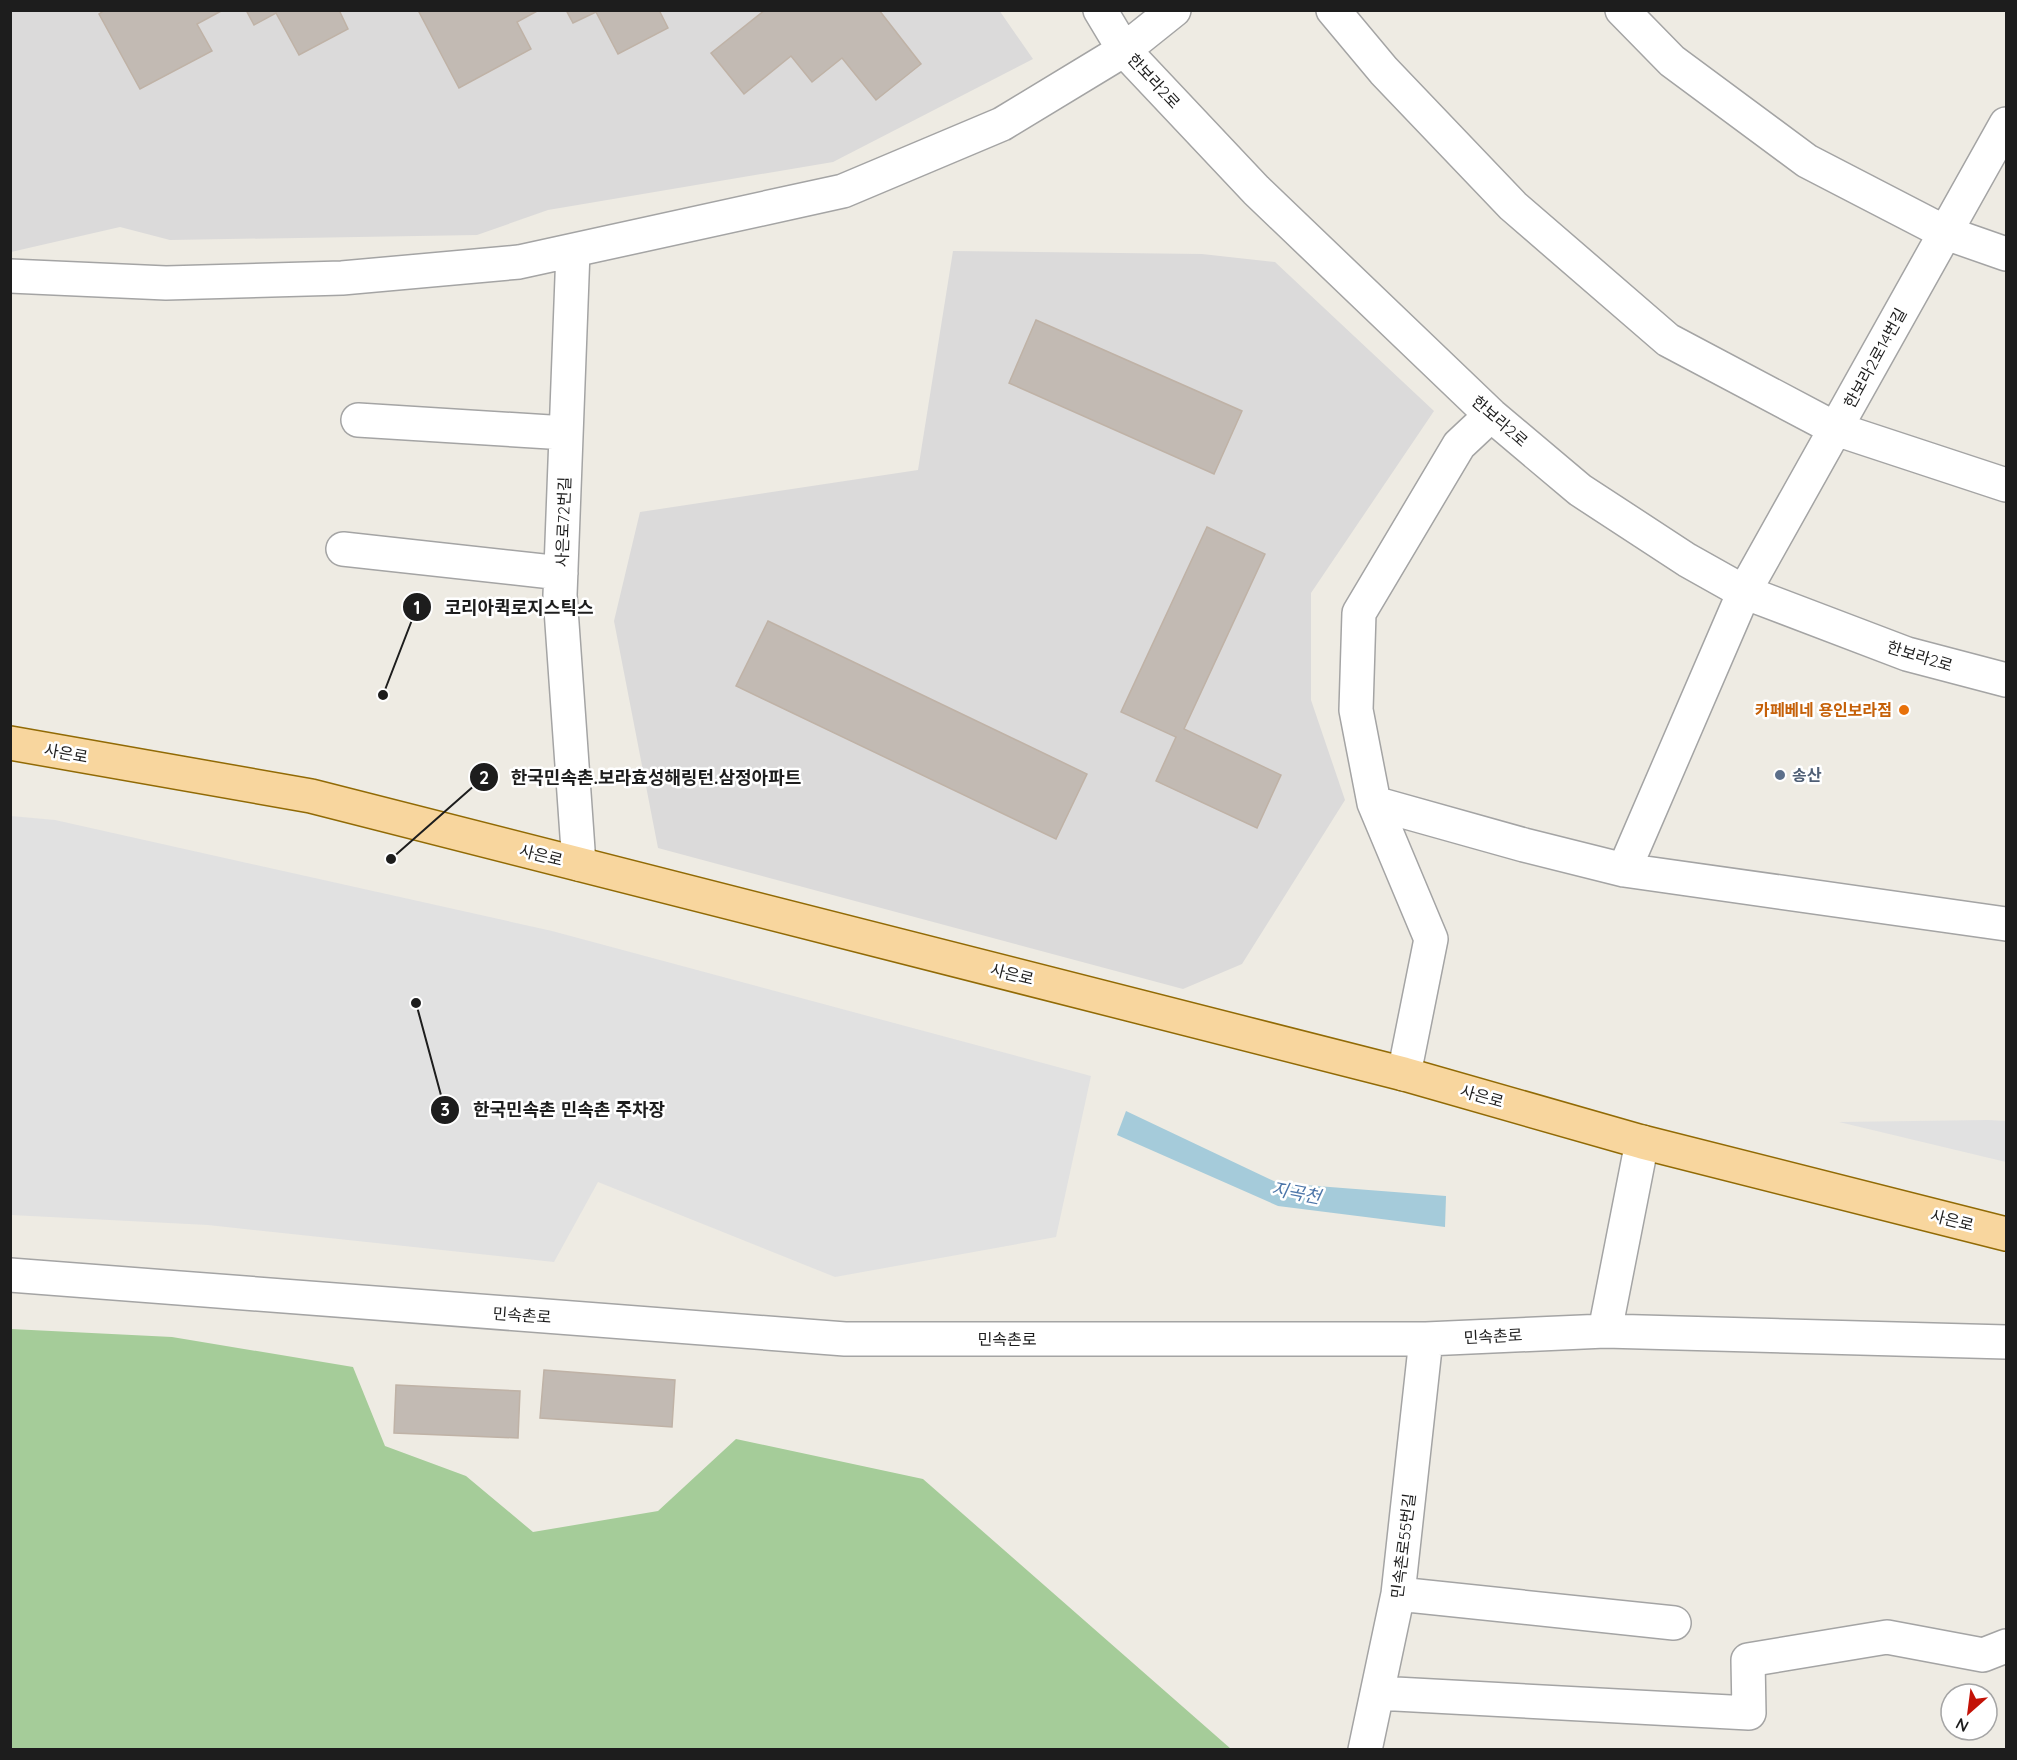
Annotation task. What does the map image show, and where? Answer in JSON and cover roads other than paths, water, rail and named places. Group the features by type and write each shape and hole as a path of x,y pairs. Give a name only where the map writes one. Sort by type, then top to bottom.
{"main road":[{"name":"사은로","path":"10,743 311,796 1404,1074 1642,1142 2007,1234"}],"street":[{"name":"한보라2로","path":"1100,10 1124,50 1256,190 1491,415 1580,490 1687,560 1744,592 1907,654 2007,680"},
{"path":"10,276 166,283 342,278 519,262 843,191 1002,124 1124,50 1174,10"},
{"path":"1333,10 1384,70 1513,206 1668,340 1836,429 2007,485"},
{"path":"1622,10 1672,60 1807,160 1946,233 2007,254"},
{"name":"한보라2로14번길","path":"1624,870 1744,592 2007,124"},
{"name":"사은로72번길","path":"573,250 560,595 579,864"},
{"path":"1404,1074 1431,939 1374,803 1356,710 1359,613 1459,445 1491,415"},
{"path":"358,420 566,433"},
{"path":"343,549 561,573"},
{"path":"1374,803 1624,870 2007,924"},
{"path":"1605,1331 1642,1142"},
{"name":"민속촌로","path":"10,1275 844,1339 1426,1339 1605,1331 2007,1342"},
{"name":"민속촌로55번길","path":"1365,1749 1398,1594 1426,1339"},
{"path":"1398,1594 1674,1623"},
{"path":"1377,1693 1749,1713 1748,1660 1887,1637 1983,1655 2007,1646"}],"water":[{"name":"지곡천","path":"1126,1111 1278,1183 1446,1196 1445,1227 1278,1206 1117,1135"}],"place":[{"name":"코리아퀵로지스틱스","path":"383,695"},
{"name":"카페베네 용인보라점","path":"1904,710"},
{"name":"송산","path":"1780,775"},
{"name":"한국민속촌.보라효성해링턴.삼정아파트","path":"391,859"},
{"name":"한국민속촌 민속촌 주차장","path":"416,1003"}]}
